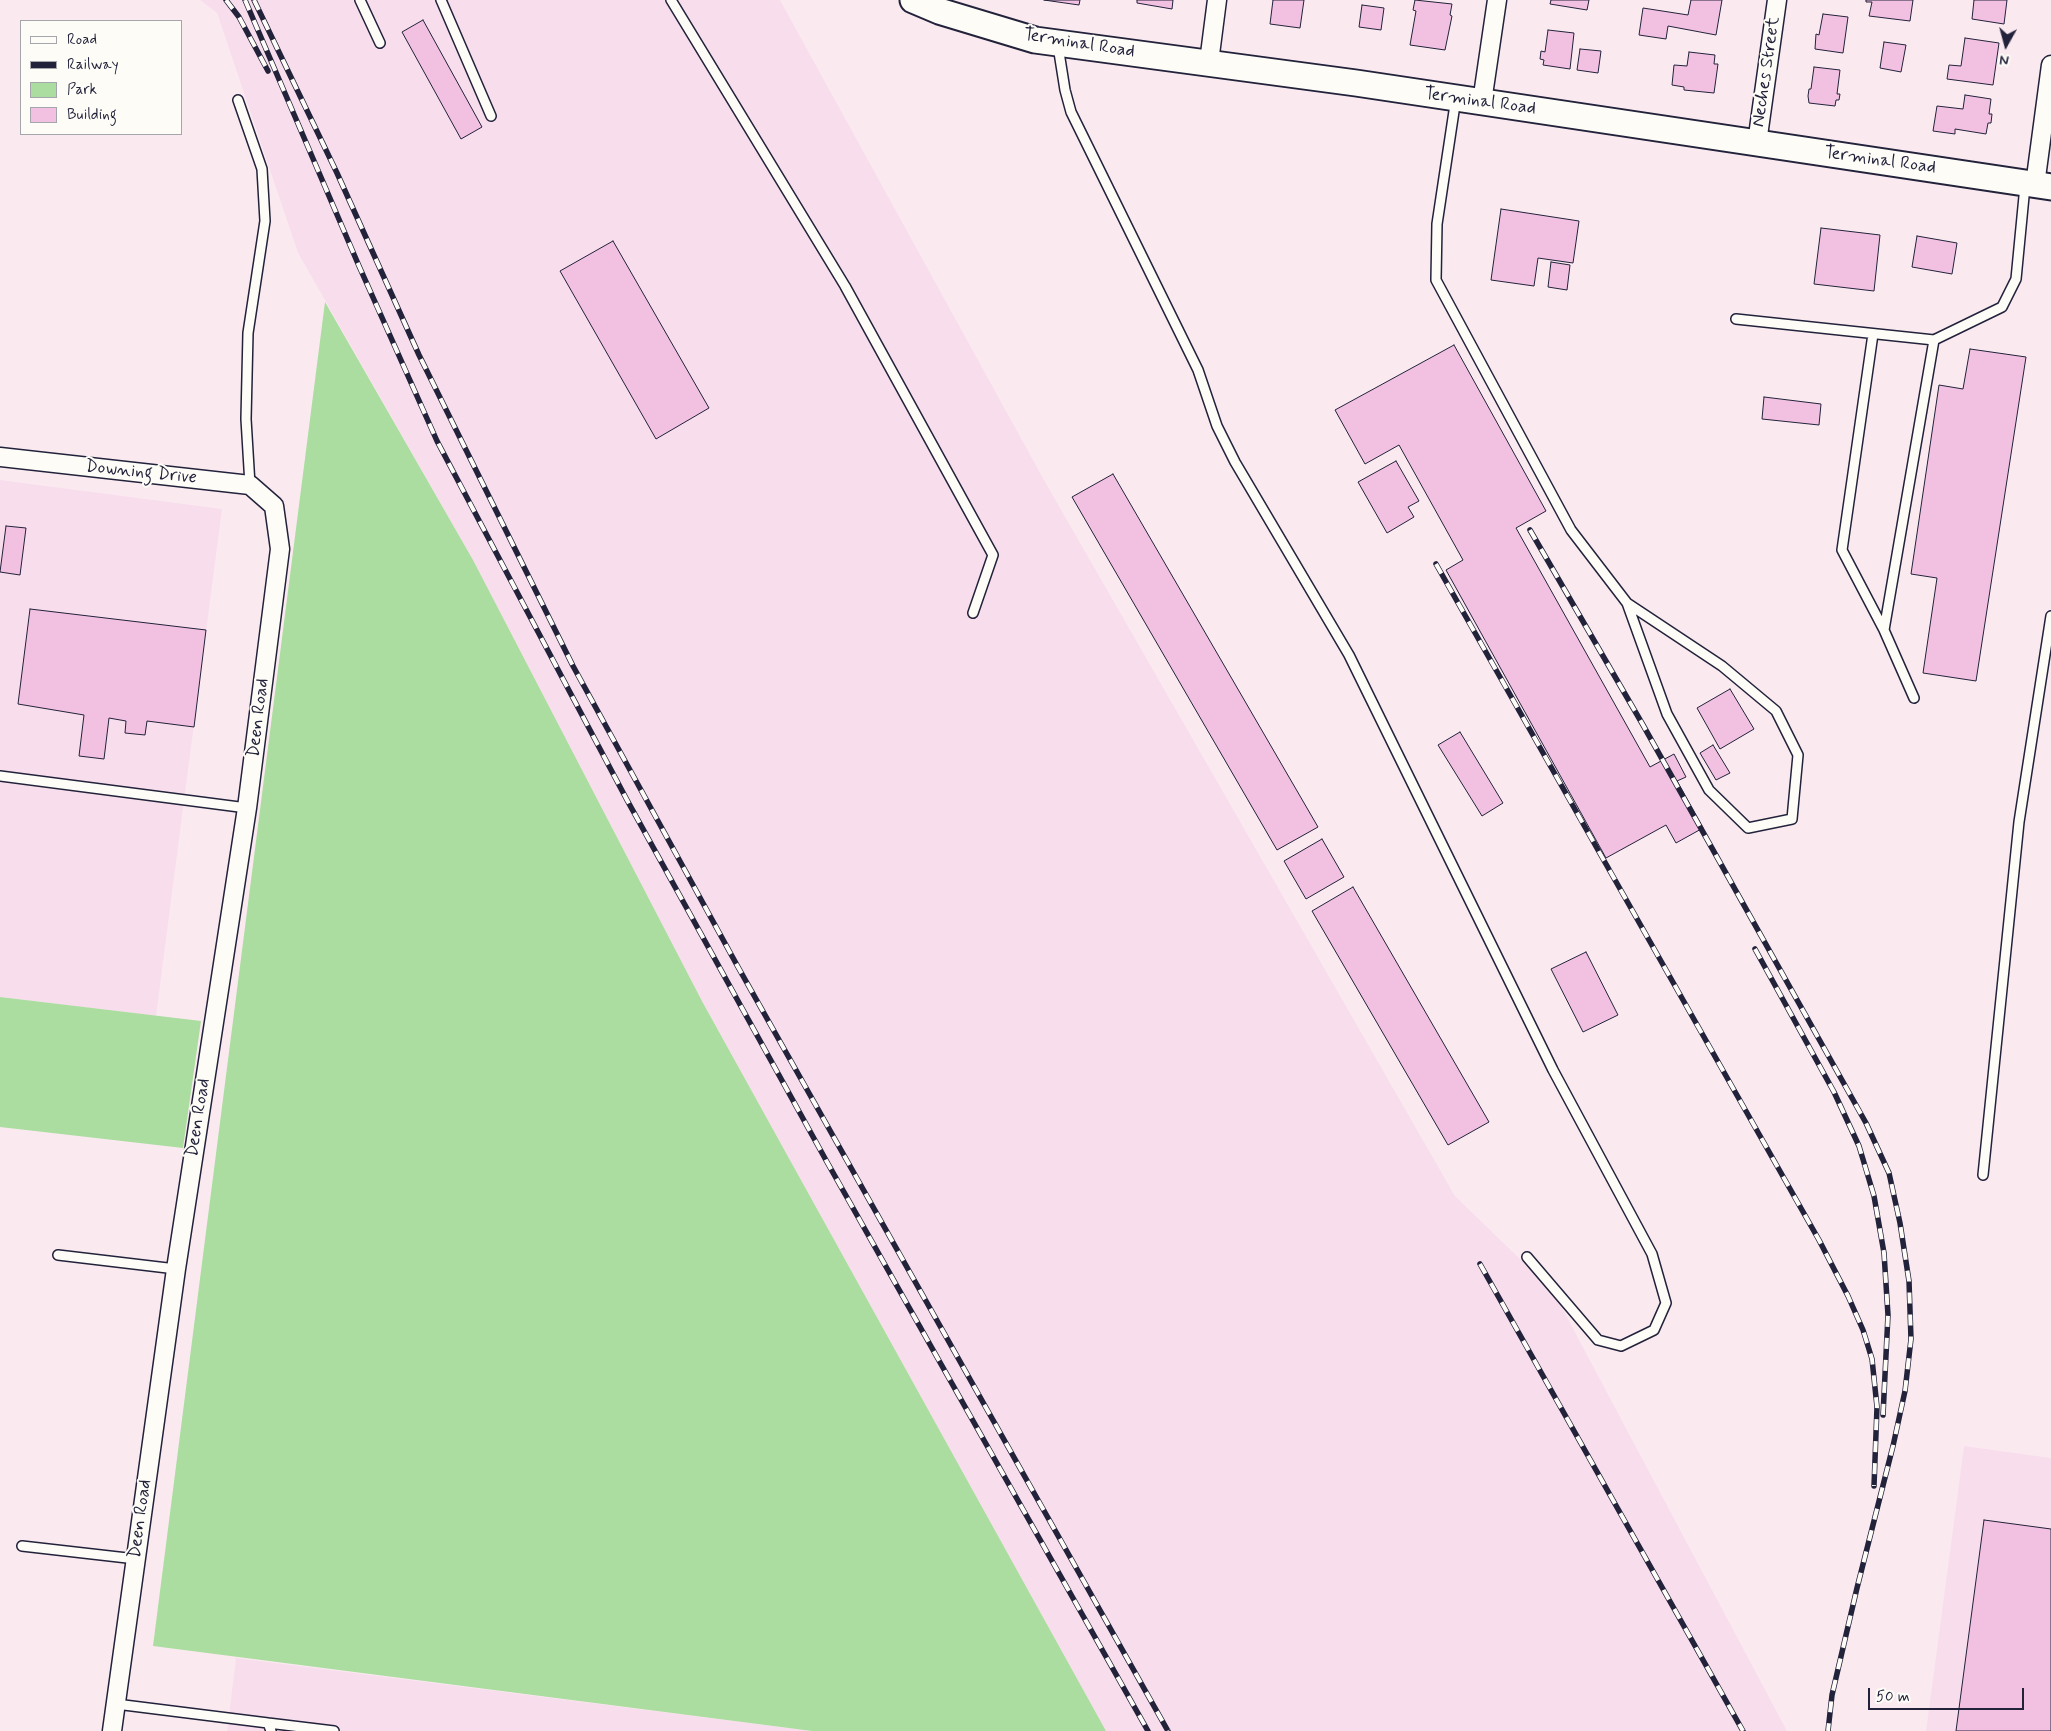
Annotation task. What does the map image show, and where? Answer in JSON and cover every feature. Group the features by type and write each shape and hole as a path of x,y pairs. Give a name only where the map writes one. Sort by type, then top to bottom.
{"main road":[{"name":"Terminal Road","path":"913,0 940,5 1035,40 1209,62 2037,185"}],"street":[{"path":"1209,62 1217,0"},
{"path":"1482,102 1497,0"},
{"name":"Neches Street","path":"1757,143 1777,0"},
{"path":"2037,185 2051,66"},
{"name":"Downing Drive","path":"0,457 250,485"},
{"name":"Deen Road","path":"112,1731 176,1269 247,808 280,548 274,506 250,485"}],"lane":[{"path":"360,0 380,43"},
{"path":"441,0 491,116"},
{"path":"671,0 845,286 993,555 973,613"},
{"path":"1058,43 1065,90 1071,112 1198,370 1217,426 1235,462 1350,655 1552,1070 1652,1254 1666,1302 1654,1330 1621,1346 1598,1340 1527,1257"},
{"path":"1456,98 1438,224 1436,280 1571,530 1627,603 1667,714 1709,790 1748,828 1792,819 1798,755 1776,711 1722,666 1627,603"},
{"path":"238,100 262,169 265,221 248,334 246,419 250,485"},
{"path":"1736,319 1934,340 2002,306 2016,279 2037,185"},
{"path":"1873,334 1842,550 1884,630 1914,698"},
{"path":"1884,630 1934,340"},
{"path":"1984,1175 2019,822 2051,616"},
{"path":"0,776 247,808"},
{"path":"58,1255 176,1269"},
{"path":"22,1546 136,1559"},
{"path":"116,1704 270,1727 334,1731"}],"shaded area":[{"path":"200,0 780,0 1044,480 1455,1196 1553,1291 1787,1731 1106,1731 703,1003 473,560 298,253 217,13"},
{"path":"0,480 222,509 156,1016 0,997"},
{"path":"1964,1446 2051,1458 2051,1731 1926,1731"},
{"path":"236,1658 812,1731 227,1731"}],"green space":[{"path":"325,302 473,560 703,1003 1106,1731 812,1731 153,1646"},
{"path":"0,997 201,1021 183,1148 0,1127"}],"building":[{"path":"1044,0 1080,0 1079,5"},
{"path":"1137,0 1173,0 1172,9 1137,3"},
{"path":"1273,0 1304,0 1300,28 1270,24"},
{"path":"1415,0 1452,4 1450,15 1452,16 1445,50 1410,45 1416,11 1413,10"},
{"path":"1551,0 1589,0 1587,10 1550,4"},
{"path":"1691,0 1722,0 1716,35 1668,26 1666,39 1639,35 1643,8 1688,15"},
{"path":"1866,0 1913,0 1910,21 1869,16 1872,2 1866,2"},
{"path":"1974,0 2007,0 2004,24 1972,19"},
{"path":"1362,5 1384,8 1381,30 1359,27"},
{"path":"1823,14 1848,17 1843,53 1815,49 1816,34 1819,35"},
{"path":"423,20 482,127 461,139 402,32"},
{"path":"1548,30 1574,33 1570,69 1543,65 1544,60 1540,59 1541,51 1545,52"},
{"path":"1965,38 1999,43 1993,85 1947,79 1949,65 1961,66"},
{"path":"1884,42 1906,45 1901,72 1880,68"},
{"path":"1580,49 1601,51 1598,73 1577,70"},
{"path":"1689,52 1715,55 1714,64 1718,64 1714,93 1684,90 1684,87 1672,85 1674,65 1687,66"},
{"path":"1814,67 1840,70 1837,94 1840,94 1835,106 1809,103 1808,96 1809,89 1811,89"},
{"path":"1965,95 1991,99 1989,114 1992,114 1991,123 1988,123 1986,134 1955,129 1955,134 1933,131 1937,106 1963,109"},
{"path":"1501,209 1579,221 1573,263 1538,258 1534,286 1491,280"},
{"path":"1821,228 1880,235 1874,291 1814,284"},
{"path":"1917,236 1957,243 1952,274 1912,267"},
{"path":"613,241 709,408 656,439 560,271"},
{"path":"1551,262 1570,265 1567,290 1548,287"},
{"path":"1454,345 1546,511 1516,528 1650,767 1674,754 1686,777 1677,781 1703,828 1676,843 1666,825 1606,858 1446,570 1463,560 1399,445 1365,464 1335,410"},
{"path":"1970,349 2026,357 1976,681 1923,673 1937,578 1911,574 1939,385 1963,389"},
{"path":"1764,397 1821,404 1819,425 1762,419"},
{"path":"1396,461 1419,501 1408,507 1414,517 1387,533 1358,482"},
{"path":"1113,474 1318,827 1277,850 1072,497"},
{"path":"6,526 26,528 20,575 0,572"},
{"path":"30,609 206,630 194,727 147,721 145,735 125,733 126,721 109,718 104,759 79,756 84,715 18,704"},
{"path":"1730,689 1754,729 1720,749 1697,708"},
{"path":"1460,732 1503,803 1482,816 1438,745"},
{"path":"1713,745 1730,773 1716,780 1700,753"},
{"path":"1322,839 1344,877 1306,899 1284,861"},
{"path":"1353,887 1489,1122 1448,1145 1312,911"},
{"path":"1586,952 1618,1015 1583,1032 1551,969"},
{"path":"1984,1520 2051,1529 2051,1731 1956,1731"}],"railway":[{"path":"226,0 239,17 268,71"},
{"path":"245,0 359,266 437,441 627,800 827,1162 1148,1731"},
{"path":"254,0 337,173 419,355 573,666 738,967 1168,1731"},
{"path":"1530,530 1643,725 1866,1123 1889,1173 1900,1223 1909,1281 1911,1339 1905,1391 1832,1695 1828,1731"},
{"path":"1436,564 1819,1240 1848,1296 1863,1330 1872,1359 1877,1407 1874,1486"},
{"path":"1755,949 1834,1092 1859,1146 1874,1196 1884,1253 1888,1315 1883,1415"},
{"path":"1480,1264 1743,1731"}]}
